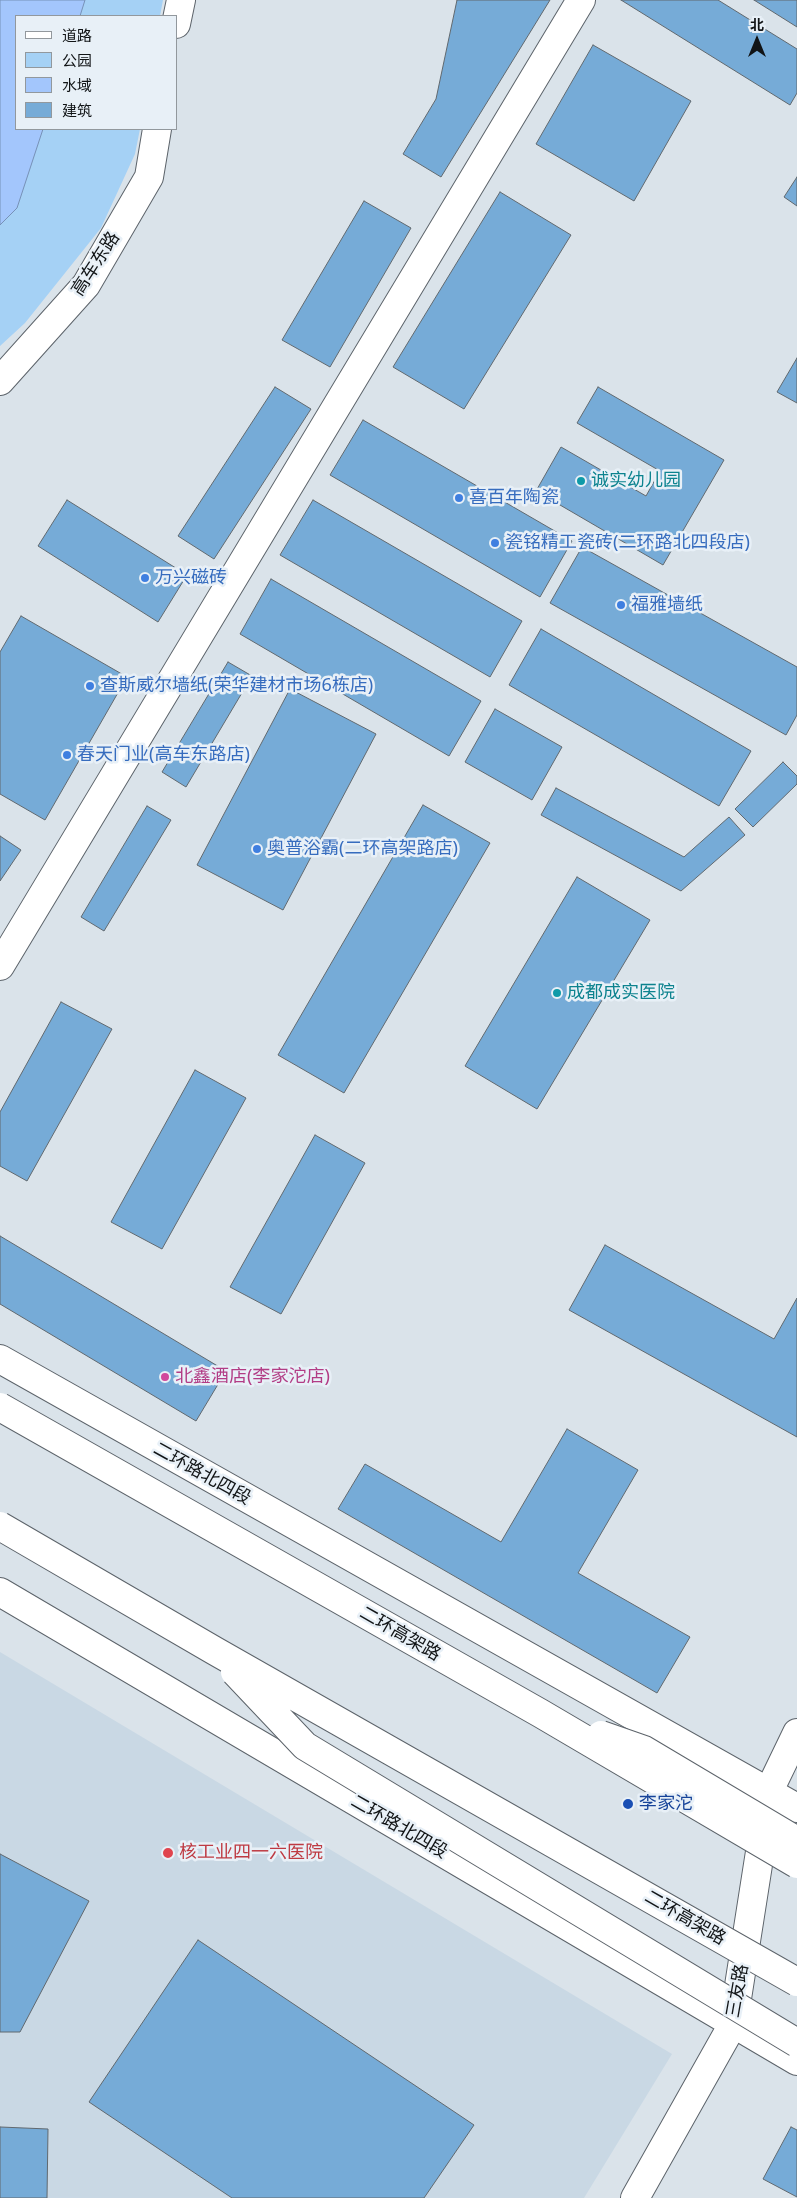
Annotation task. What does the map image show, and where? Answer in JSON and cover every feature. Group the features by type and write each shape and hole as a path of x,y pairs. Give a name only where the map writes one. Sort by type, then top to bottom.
{"main road":[{"path":"178,15 180,0"},
{"path":"0,966 581,0"},
{"name":"高车东路","path":"0,381 86,285 149,177 157,130"},
{"name":"二环路北四段","path":"0,1359 797,1808"},
{"name":"二环高架路","path":"0,1407 540,1713 797,1864"},
{"name":"二环高架路","path":"0,1526 215,1651 797,1982"},
{"name":"二环路北四段","path":"0,1592 797,2062"},
{"path":"215,1651 305,1746 797,2043"},
{"path":"540,1713 644,1750 797,1840"},
{"name":"三友路","path":"635,2198 733,2024 769,1791 797,1733"}],"shaded area":[{"name":"核工业四一六医院","path":"0,1652 672,2054 584,2198 0,2198"}],"green space":[{"path":"0,0 163,0 160,15 15,15 15,130 140,130 135,154 101,228 25,323 0,346"}],"water":[{"path":"0,0 85,0 80,15 15,15 15,130 43,130 17,208 0,225"}],"building":[{"path":"457,0 550,0 441,177 403,154 436,99"},
{"path":"621,0 718,0 797,49 797,93 790,105"},
{"path":"754,0 797,0 797,27"},
{"path":"593,45 691,101 634,201 536,144"},
{"path":"797,177 797,206 784,197"},
{"path":"500,192 571,235 464,409 393,367"},
{"path":"364,201 411,228 330,367 282,340"},
{"path":"797,358 797,403 777,392"},
{"path":"275,387 311,409 214,559 178,536"},
{"name":"诚实幼儿园","path":"598,387 724,460 663,565 536,491 561,447 646,496 660,471 577,423"},
{"path":"363,420 572,541 540,597 330,475"},
{"path":"67,500 187,575 158,622 38,546"},
{"path":"313,500 522,621 490,677 280,555"},
{"path":"582,547 797,667 797,715 786,735 550,603"},
{"path":"271,579 481,701 449,756 240,634"},
{"path":"21,616 127,677 45,820 0,794 0,652"},
{"path":"541,629 751,751 719,806 509,685"},
{"path":"228,662 252,676 186,787 162,772"},
{"path":"290,689 376,734 283,910 197,865"},
{"path":"495,709 562,747 532,800 465,762"},
{"path":"783,762 797,776 797,784 753,827 735,809"},
{"path":"556,788 684,857 729,817 745,835 681,891 541,815"},
{"path":"423,805 490,843 344,1093 278,1055"},
{"path":"147,806 171,820 104,931 81,917"},
{"path":"0,836 21,850 0,881"},
{"name":"成都成实医院","path":"577,877 650,920 537,1109 465,1066"},
{"path":"61,1002 112,1029 27,1181 0,1166 0,1112"},
{"path":"195,1070 246,1098 162,1249 111,1222"},
{"path":"315,1135 365,1163 281,1314 230,1287"},
{"path":"0,1236 226,1371 196,1421 0,1304"},
{"path":"605,1245 774,1339 797,1298 797,1437 569,1310"},
{"path":"567,1429 638,1470 578,1573 690,1637 657,1693 338,1509 365,1464 501,1542"},
{"path":"0,1854 89,1901 20,2032 0,2032"},
{"path":"198,1940 474,2125 424,2198 232,2198 89,2102"},
{"path":"0,2127 48,2129 47,2198 0,2198"},
{"path":"791,2127 797,2130 797,2197 763,2179"}],"place":[{"name":"诚实幼儿园","path":"581,481"},
{"name":"喜百年陶瓷","path":"459,498"},
{"name":"瓷铭精工瓷砖(二环路北四段店)","path":"495,543"},
{"name":"万兴磁砖","path":"145,578"},
{"name":"福雅墙纸","path":"621,605"},
{"name":"查斯威尔墙纸(荣华建材市场6栋店)","path":"90,686"},
{"name":"春天门业(高车东路店)","path":"67,755"},
{"name":"奥普浴霸(二环高架路店)","path":"257,849"},
{"name":"成都成实医院","path":"557,993"},
{"name":"北鑫酒店(李家沱店)","path":"165,1377"},
{"name":"李家沱","path":"628,1804"},
{"name":"核工业四一六医院","path":"168,1853"}]}
